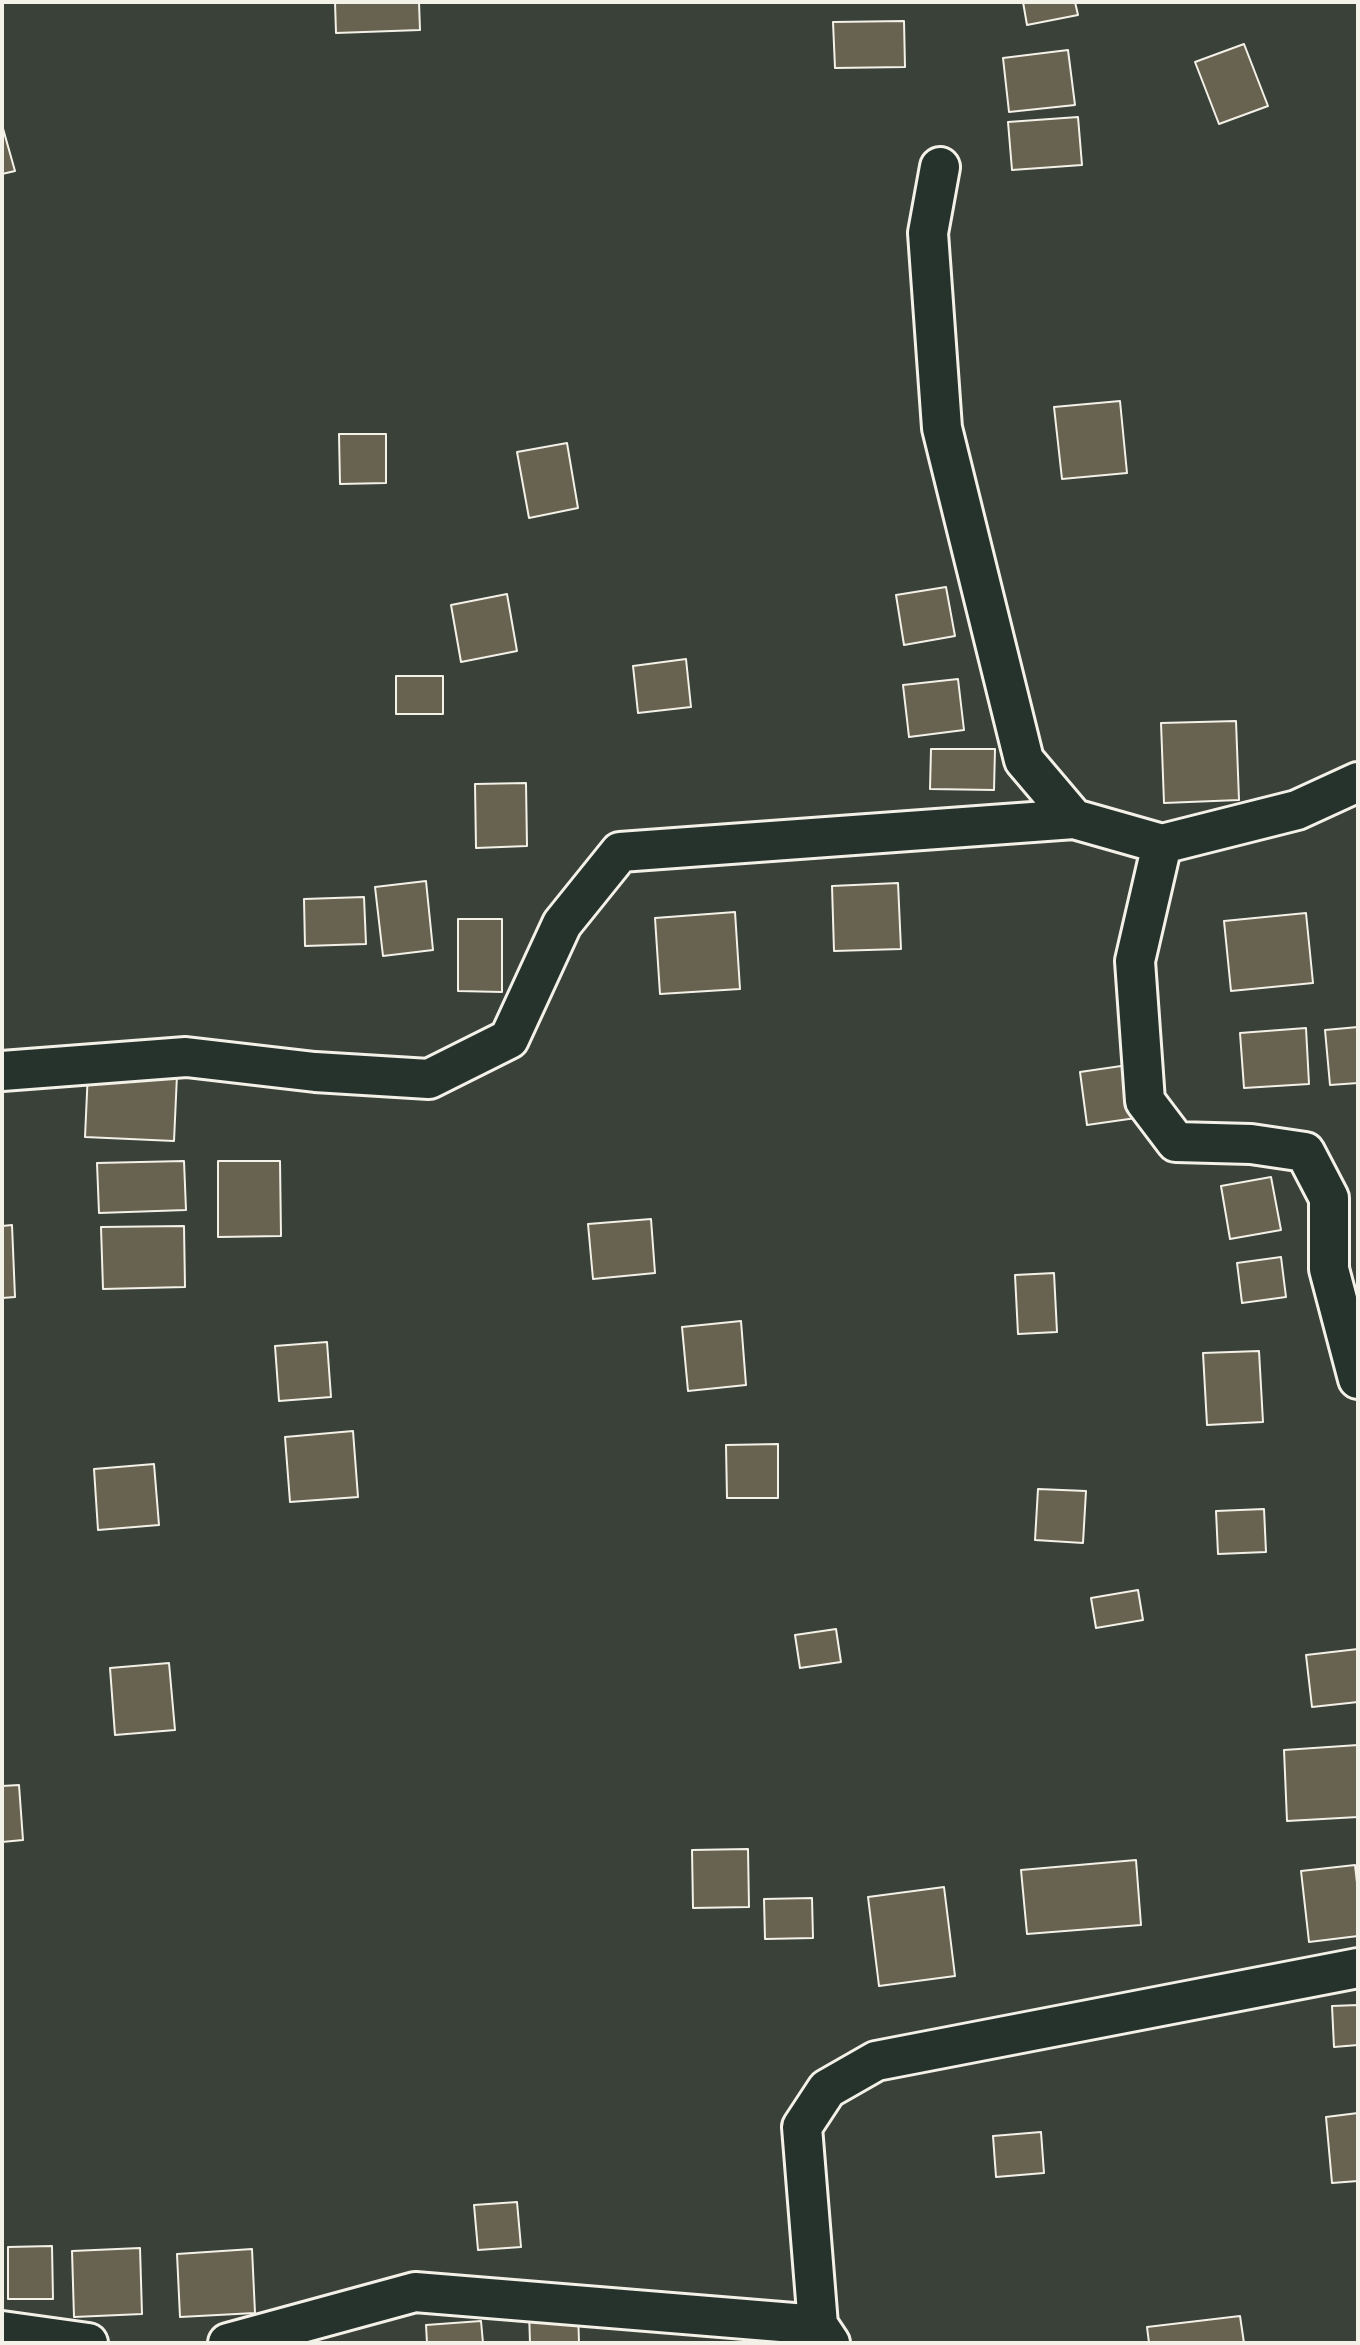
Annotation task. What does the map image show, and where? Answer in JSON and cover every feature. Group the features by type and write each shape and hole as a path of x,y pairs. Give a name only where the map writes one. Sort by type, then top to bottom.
{"street":[{"path":"940,167 928,233 942,428 1024,760 1074,819"},
{"path":"2,1071 187,1057 315,1072 429,1079 509,1039 562,924 621,852 1074,819 1162,844 1297,810 1358,782"},
{"path":"1162,844 1135,961 1145,1101 1176,1142 1251,1144 1306,1152 1329,1198 1329,1269 1358,1379"},
{"path":"228,2343 415,2292 824,2334 802,2127 827,2090 876,2061 1358,1968"},
{"path":"2,2331 88,2343"}],"building":[{"path":"335,2 419,2 420,30 336,33"},
{"path":"1023,2 1075,2 1078,15 1027,25"},
{"path":"904,21 905,67 835,68 833,22"},
{"path":"1244,44 1268,106 1219,124 1195,62"},
{"path":"1068,50 1075,105 1009,112 1003,58"},
{"path":"1078,117 1082,165 1012,170 1008,122"},
{"path":"2,125 15,171 2,174"},
{"path":"1120,401 1127,473 1062,479 1054,407"},
{"path":"339,434 386,434 386,483 340,484"},
{"path":"567,443 578,508 529,518 517,452"},
{"path":"946,587 955,636 904,645 896,595"},
{"path":"507,594 517,651 461,662 451,605"},
{"path":"686,659 691,707 638,713 633,666"},
{"path":"396,676 443,676 443,714 396,714"},
{"path":"958,679 964,730 909,737 903,685"},
{"path":"1236,721 1239,800 1164,803 1161,723"},
{"path":"931,749 995,749 994,790 930,789"},
{"path":"526,783 527,846 476,848 475,784"},
{"path":"426,881 433,950 383,956 375,887"},
{"path":"898,883 901,949 834,951 832,886"},
{"path":"364,897 366,944 305,946 304,899"},
{"path":"735,912 740,989 660,994 655,918"},
{"path":"1306,913 1313,983 1231,991 1224,921"},
{"path":"458,919 502,919 502,992 458,991"},
{"path":"1358,1027 1358,1083 1330,1085 1325,1030"},
{"path":"1306,1028 1309,1084 1244,1088 1240,1033"},
{"path":"1128,1065 1136,1118 1087,1125 1080,1072"},
{"path":"88,1071 177,1075 174,1141 85,1137"},
{"path":"184,1161 186,1210 99,1213 97,1163"},
{"path":"218,1161 280,1161 281,1236 218,1237"},
{"path":"1271,1177 1281,1230 1230,1239 1221,1186"},
{"path":"651,1219 655,1273 593,1279 588,1224"},
{"path":"12,1225 15,1297 2,1298 2,1226"},
{"path":"184,1226 185,1287 103,1289 101,1227"},
{"path":"1281,1257 1286,1297 1242,1303 1237,1263"},
{"path":"1054,1273 1057,1332 1018,1334 1015,1275"},
{"path":"741,1321 746,1385 688,1391 682,1327"},
{"path":"327,1342 331,1397 279,1401 275,1346"},
{"path":"1259,1351 1263,1422 1207,1425 1203,1353"},
{"path":"353,1431 358,1497 290,1502 285,1437"},
{"path":"778,1444 778,1498 727,1498 726,1445"},
{"path":"154,1464 159,1525 98,1530 94,1469"},
{"path":"1038,1489 1086,1491 1083,1543 1035,1540"},
{"path":"1264,1509 1266,1552 1218,1554 1216,1511"},
{"path":"1138,1590 1143,1620 1096,1628 1091,1598"},
{"path":"836,1629 841,1662 800,1668 795,1635"},
{"path":"1358,1649 1358,1702 1312,1707 1306,1655"},
{"path":"169,1663 175,1730 115,1735 110,1668"},
{"path":"1358,1745 1358,1817 1287,1821 1284,1750"},
{"path":"19,1785 23,1840 2,1842 2,1786"},
{"path":"748,1849 749,1907 693,1908 692,1850"},
{"path":"1136,1860 1141,1925 1027,1934 1021,1870"},
{"path":"1355,1865 1358,1936 1309,1942 1301,1871"},
{"path":"944,1887 955,1976 879,1986 868,1897"},
{"path":"812,1898 813,1938 765,1939 764,1899"},
{"path":"1358,2005 1358,2045 1334,2047 1332,2006"},
{"path":"1358,2113 1358,2181 1332,2183 1326,2117"},
{"path":"1041,2132 1044,2173 996,2177 993,2136"},
{"path":"517,2202 521,2247 478,2250 474,2205"},
{"path":"52,2246 53,2299 8,2299 8,2247"},
{"path":"140,2248 142,2314 74,2317 72,2251"},
{"path":"252,2249 255,2313 180,2317 177,2254"},
{"path":"578,2310 579,2343 530,2343 529,2311"},
{"path":"1240,2316 1244,2343 1149,2343 1147,2327"},
{"path":"481,2321 483,2343 427,2343 426,2325"}]}
